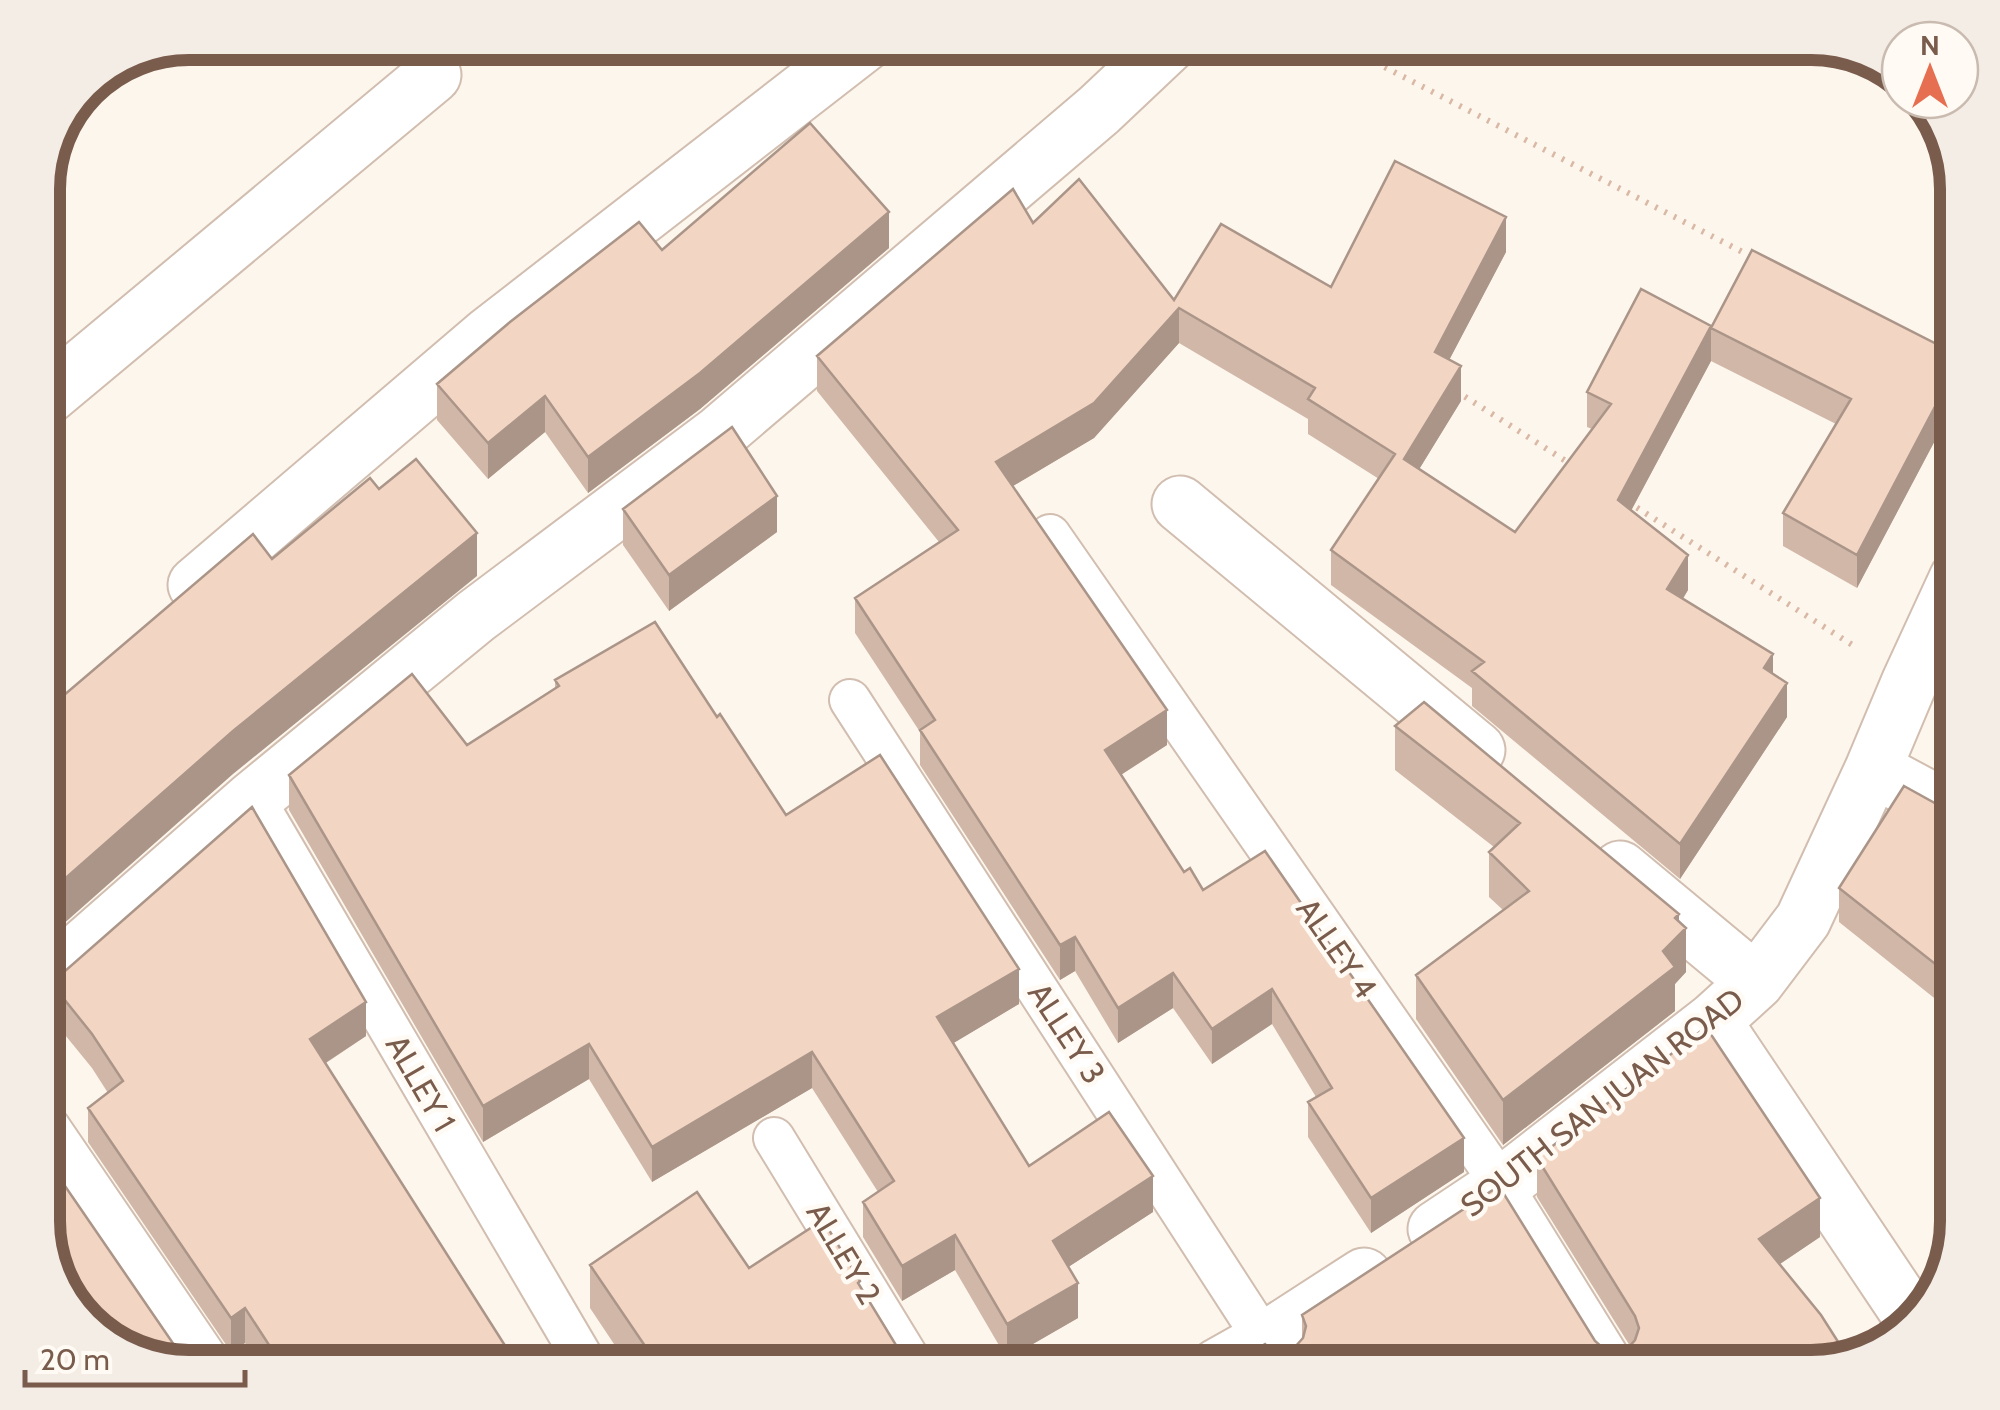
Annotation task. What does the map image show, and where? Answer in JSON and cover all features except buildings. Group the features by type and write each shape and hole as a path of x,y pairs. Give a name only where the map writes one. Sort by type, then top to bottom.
{"street":[{"path":"162,614 490,334 842,60"},
{"path":"60,968 254,798 476,616 720,433 1098,110 1151,60"},
{"path":"60,386 433,75"},
{"path":"1180,504 1514,780"},
{"name":"SOUTH SAN JUAN ROAD","path":"1278,1350 1502,1185 1713,1021 1756,982 1803,920 1940,617"},
{"path":"1873,769 1940,804"},
{"path":"1590,844 1756,982"},
{"path":"1713,1021 1906,1308"},
{"path":"60,1156 192,1350"}],"lane":[{"name":"ALLEY 4","path":"1050,535 1502,1185 1604,1350"},
{"name":"ALLEY 3","path":"850,700 1270,1350"},
{"name":"ALLEY 1","path":"254,798 577,1350"},
{"name":"ALLEY 2","path":"774,1138 903,1350"}],"path":[{"path":"1373,60 1769,266"},
{"path":"1450,388 1581,472"},
{"path":"1614,492 1910,681"}]}
